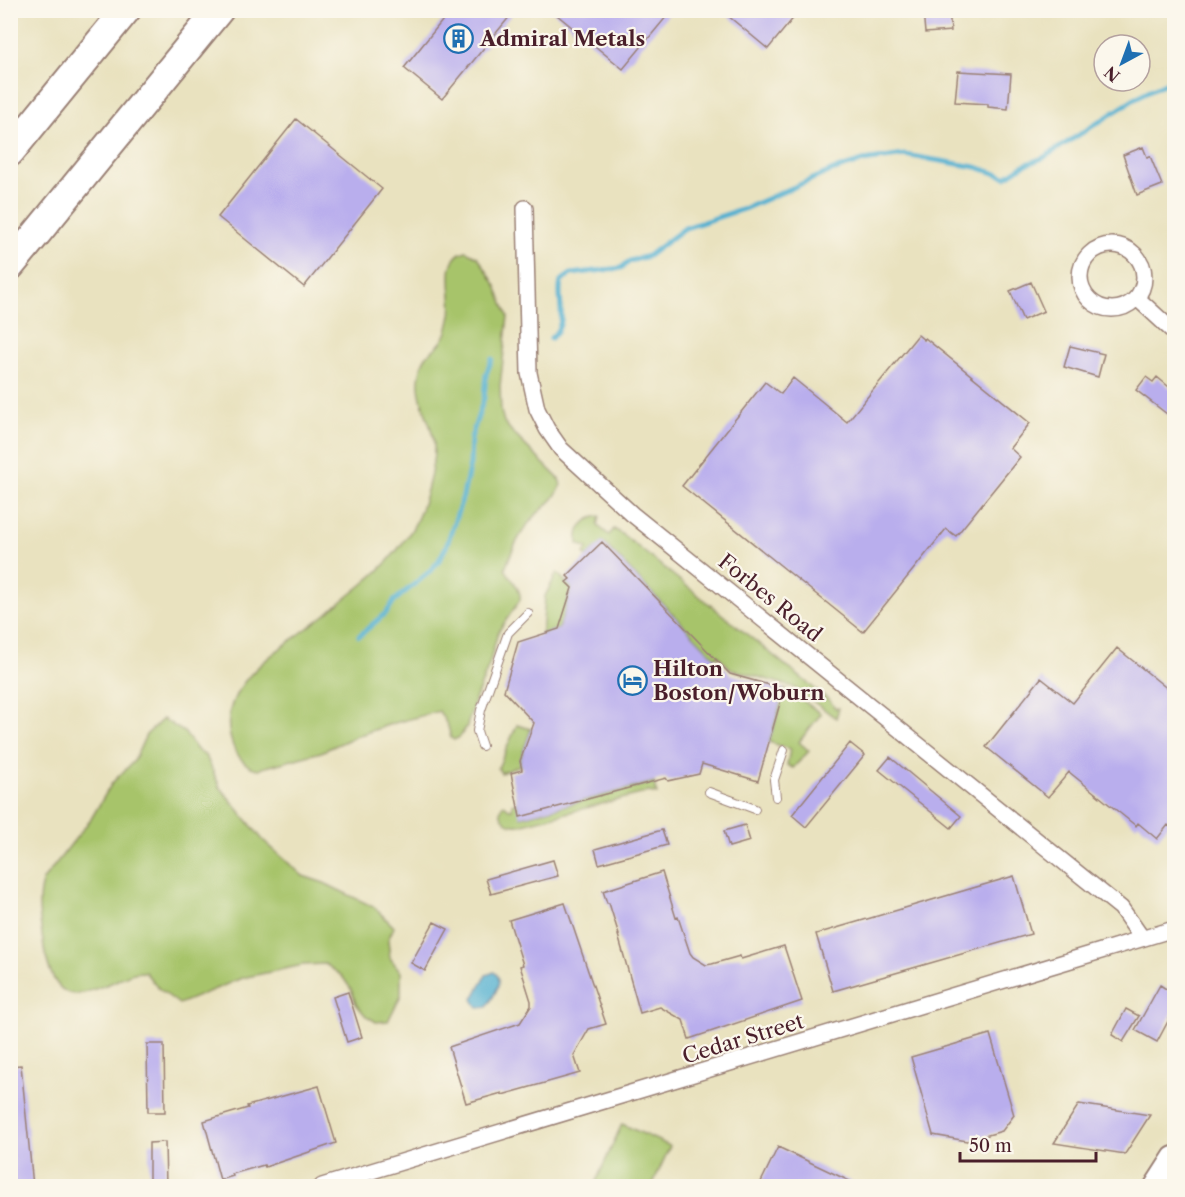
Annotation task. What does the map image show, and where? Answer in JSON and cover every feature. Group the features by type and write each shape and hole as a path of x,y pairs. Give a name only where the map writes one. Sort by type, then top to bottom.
{"highway":[{"path":"10,152 126,10"},
{"path":"10,266 219,10"}],"main road":[{"path":"1156,1186 1174,1158"}],"street":[{"name":"Forbes Road","path":"525,208 531,387 542,420 561,449 632,514 1121,908 1142,939"},
{"path":"1113,245 1134,253 1144,273 1143,288 1137,298 1120,308 1107,309 1089,299 1083,290 1080,275 1084,261 1091,252 1097,248 1113,245"},
{"path":"1137,298 1174,332"},
{"name":"Cedar Street","path":"322,1186 1174,929"}],"lane":[{"path":"482,746 477,731 481,710 508,633 528,613"},
{"path":"776,797 774,780 783,750"},
{"path":"709,792 755,809"}],"green space":[{"path":"466,251 478,257 496,286 508,316 500,386 504,422 559,479 561,485 553,499 524,530 505,569 517,588 520,600 498,632 467,726 460,737 454,740 451,738 448,726 439,711 391,724 321,752 259,769 250,767 235,750 229,727 230,709 237,693 261,664 382,567 411,531 420,513 430,477 434,444 420,394 419,376 426,357 447,332 452,307 450,269 458,255"},
{"path":"600,516 598,526 609,535 614,529 622,534 830,701 835,708 839,708 836,718 793,687 731,669 718,655 715,658 603,542 587,557 584,554 587,548 578,544 578,534 585,522"},
{"path":"557,573 572,588 559,629 542,634 545,596"},
{"path":"784,689 821,714 799,742 809,751 793,768 787,765 790,749 769,742"},
{"path":"163,719 184,732 198,751 206,756 220,787 263,840 303,876 324,883 374,907 394,927 388,940 390,958 401,972 401,995 388,1021 376,1022 365,1015 356,1004 351,989 342,976 325,964 303,965 242,978 179,1004 158,988 145,972 131,974 98,988 76,994 68,993 57,984 47,962 40,923 39,896 43,880 91,819 112,783 134,761 146,735"},
{"path":"517,725 531,729 520,761 521,765 501,773 498,768"},
{"path":"654,782 657,794 649,792 519,825 507,823 500,813 502,806 512,809 512,804 517,802 521,817"},
{"path":"622,1124 670,1146 652,1186 594,1186"}],"water":[{"path":"494,972 499,979 499,984 487,1007 478,1008 473,999 486,975"}],"building":[{"name":"Admiral Metals","path":"451,10 515,10 442,99 404,68"},
{"name":"Admiral Metals","path":"551,10 672,10 623,69"},
{"path":"721,10 800,10 768,49"},
{"path":"923,10 949,10 951,31 925,33"},
{"path":"958,71 1011,74 1008,109 988,107 988,104 955,102"},
{"path":"296,119 382,189 304,287 218,217"},
{"path":"1143,147 1147,157 1150,156 1162,185 1137,195 1123,155"},
{"path":"1031,282 1044,311 1023,320 1010,291"},
{"path":"918,335 924,340 925,338 1030,423 1010,448 1020,457 956,536 946,529 863,632 682,486 765,382 781,394 793,378 847,422"},
{"path":"1070,346 1104,354 1098,377 1064,367"},
{"path":"1146,377 1153,382 1157,377 1174,391 1174,405 1167,414 1136,390"},
{"name":"Hilton Boston/Woburn","path":"602,542 730,674 784,689 758,781 702,764 699,774 668,781 666,778 520,817 511,773 522,770 520,761 534,723 504,691 518,642 559,629 572,588 566,582 570,579 567,576"},
{"path":"1117,648 1174,694 1174,830 1168,825 1157,839 1138,823 1136,826 1069,772 1048,797 986,747 1041,678 1073,703"},
{"path":"850,743 865,755 806,827 792,815"},
{"path":"890,757 961,816 951,828 879,770"},
{"path":"745,825 750,841 729,847 724,831"},
{"path":"662,830 667,845 599,864 595,849"},
{"path":"553,860 558,876 491,894 486,879"},
{"path":"662,872 676,918 678,917 693,957 706,965 740,956 741,959 784,946 802,1001 689,1039 683,1020 660,1007 640,1013 619,935 603,891"},
{"path":"1014,876 1031,934 833,991 816,934"},
{"path":"565,903 606,1024 589,1029 574,1055 580,1073 466,1103 449,1047 520,1023 531,1006 520,966 523,965 509,920"},
{"path":"434,922 448,929 425,971 411,963"},
{"path":"1160,985 1174,994 1174,1010 1157,1042 1135,1030"},
{"path":"348,992 362,1037 347,1042 333,997"},
{"path":"1126,1009 1139,1016 1123,1042 1112,1035"},
{"path":"990,1034 1014,1115 1002,1131 967,1141 933,1135 911,1057"},
{"path":"147,1044 164,1044 165,1112 148,1112"},
{"path":"21,1065 33,1186 10,1186 10,1066"},
{"path":"319,1086 336,1143 265,1167 264,1165 232,1174 233,1176 220,1180 204,1121 248,1108 247,1106"},
{"path":"1079,1104 1150,1115 1125,1154 1054,1143"},
{"path":"165,1142 166,1186 149,1186 149,1143"},
{"path":"778,1147 860,1186 759,1186"}],"waterway":[{"path":"551,338 560,325 561,281 571,274 621,268 630,261 648,256 685,228 746,208 831,171 863,161 905,155 976,167 1006,177 1024,165 1043,158 1144,93 1174,79"},
{"path":"359,636 387,612 394,601 428,573 438,562 446,547 463,496 470,464 471,438 484,398 486,374 492,359"}],"place":[{"name":"Admiral Metals","path":"459,39"},
{"name":"Hilton Boston/Woburn","path":"632,681"}]}
